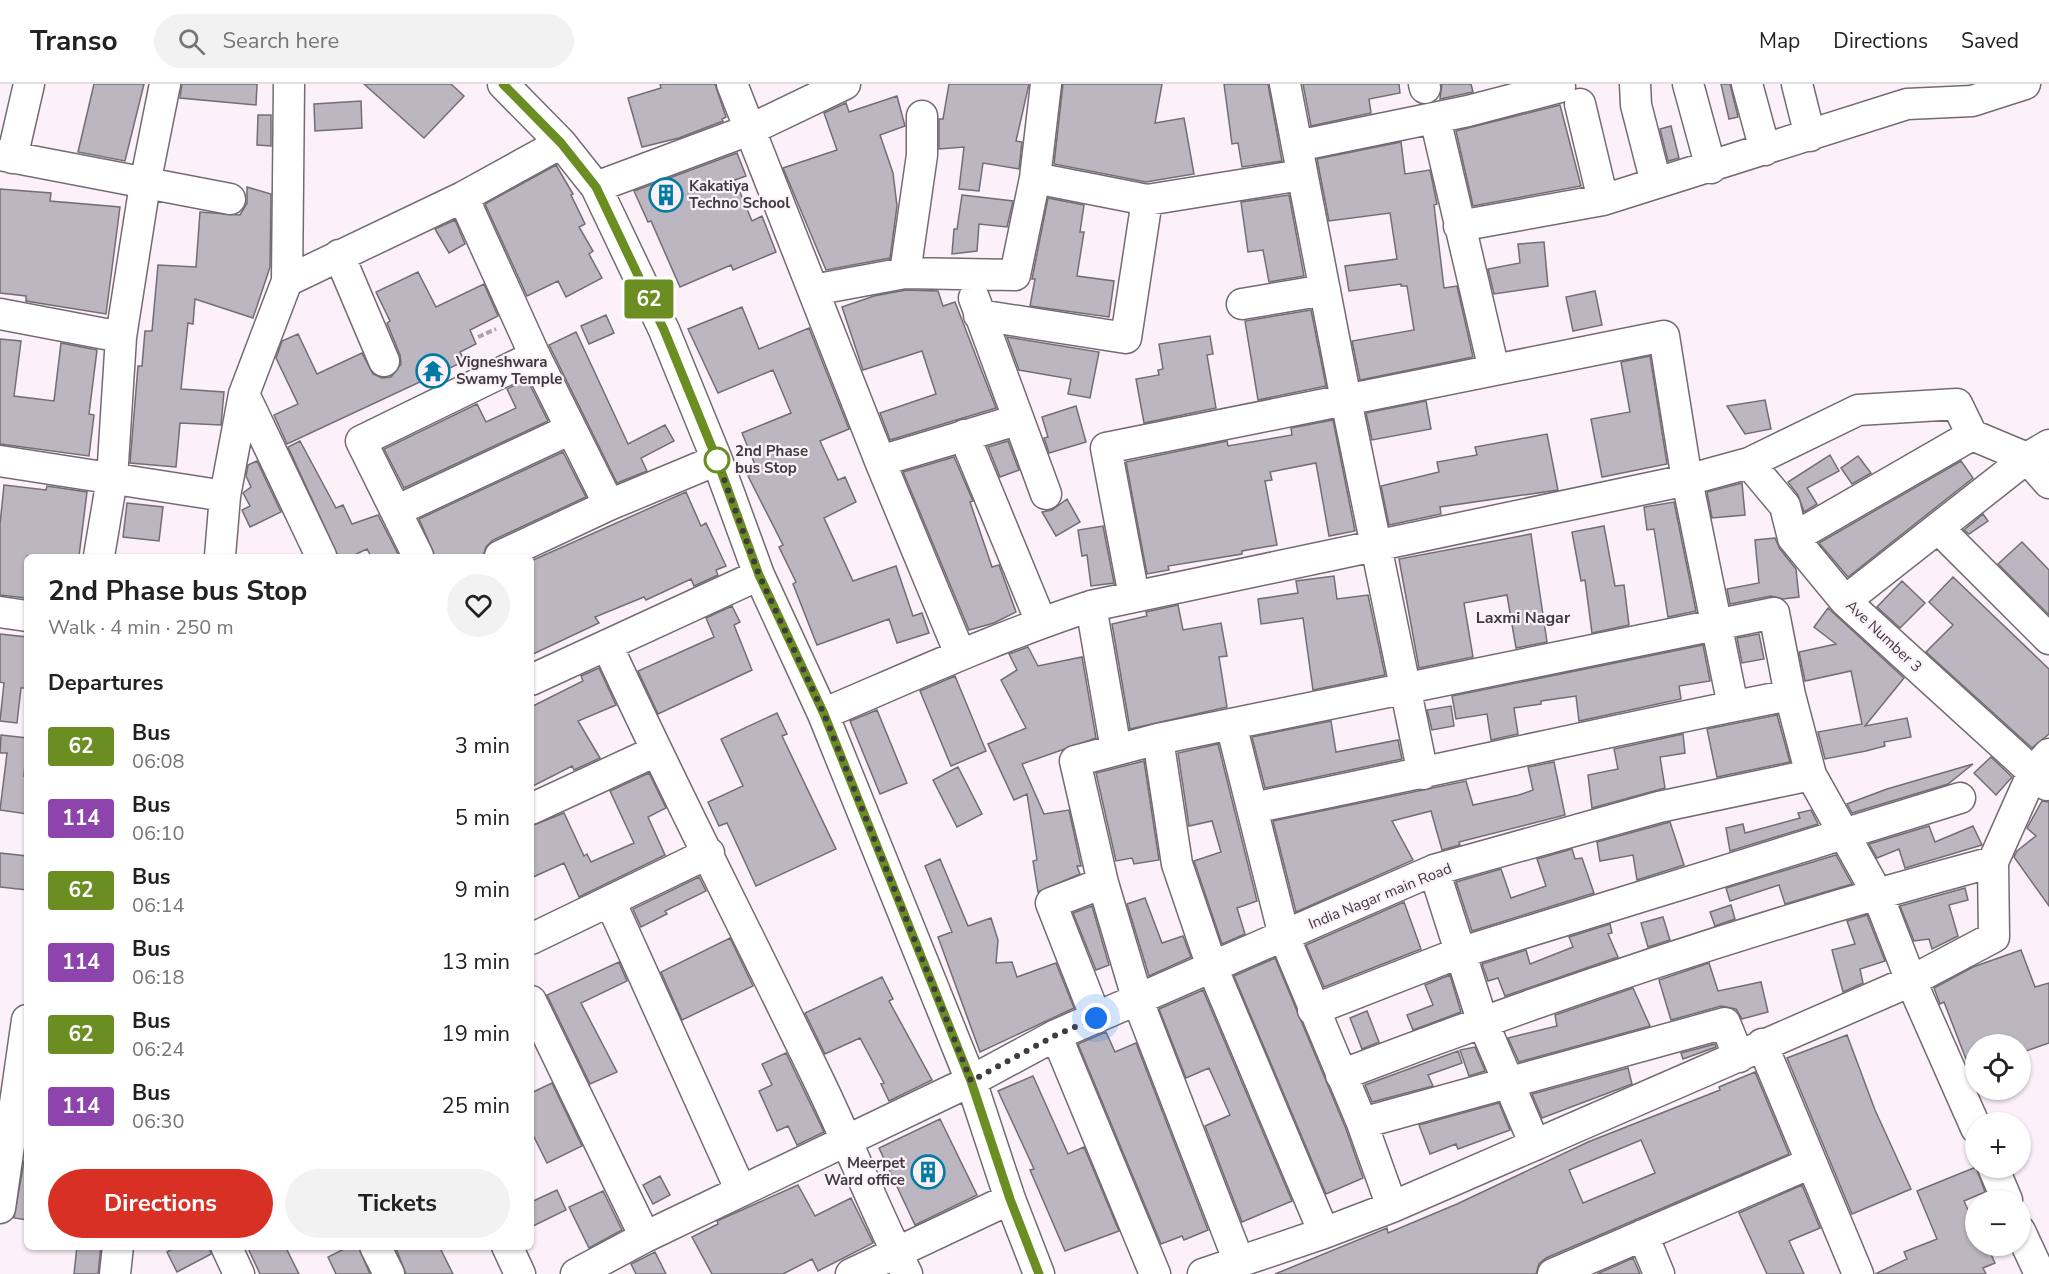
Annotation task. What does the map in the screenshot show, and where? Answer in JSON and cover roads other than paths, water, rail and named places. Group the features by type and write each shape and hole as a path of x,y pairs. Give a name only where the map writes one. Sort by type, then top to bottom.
{"street":[{"path":"29,84 6,157 230,199"},
{"path":"99,554 112,479 121,337 145,184 165,84"},
{"path":"220,554 225,496 244,393 287,281 290,84"},
{"path":"503,84 561,143 596,187 664,330 717,460 759,575 824,714 971,1081 1010,1199 1039,1274"},
{"path":"732,84 880,461 960,654"},
{"path":"596,187 749,130 845,84"},
{"path":"813,290 905,273 968,272 1015,275 1035,177 1046,84"},
{"path":"1285,84 1374,544 1422,774"},
{"path":"1635,84 1636,105 1656,183"},
{"path":"1688,84 1711,168"},
{"path":"1747,84 1765,150"},
{"path":"1797,84 1810,136"},
{"path":"1459,226 1603,200 1711,168 1907,104 2025,84"},
{"path":"1035,177 1147,200 1300,160 1434,118 1570,96 1603,200"},
{"path":"905,273 922,155 922,116"},
{"path":"1434,118 1494,370"},
{"path":"287,281 463,196 561,143"},
{"path":"463,196 535,356 609,505"},
{"path":"979,315 1126,338 1147,200"},
{"path":"339,255 384,361"},
{"path":"968,272 979,315 1046,494"},
{"path":"1242,304 1324,290"},
{"path":"0,314 121,337"},
{"path":"1134,596 1106,448 1664,336 1687,480 1733,706"},
{"path":"417,554 360,441 535,356"},
{"path":"244,393 320,554"},
{"path":"824,714 960,654 1041,622 1091,606 1374,544 1687,480 1749,463 1858,410 1957,404 1972,435"},
{"path":"880,461 1017,420"},
{"path":"396,510 571,429"},
{"path":"964,435 1041,622"},
{"path":"1793,538 1972,435 2038,451"},
{"path":"2038,451 2049,483"},
{"path":"1845,601 2038,451"},
{"path":"504,554 609,505 717,460"},
{"path":"0,461 225,496"},
{"name":"Ave Number 3","path":"1749,463 1785,506 1793,538 1845,601 2044,771"},
{"path":"1938,528 2049,639"},
{"path":"534,679 759,575"},
{"path":"1091,606 1116,750"},
{"path":"0,612 24,615"},
{"path":"1239,1262 1138,1001 1103,883 1074,761 1158,739 1405,690 1716,624 1774,613 1790,695 1811,775 1877,893 1911,981 1969,1112"},
{"path":"607,645 656,751 709,853 848,1140 901,1263"},
{"path":"1252,808 1422,774 1648,722 1790,695"},
{"path":"1231,724 1284,936 1362,1123 1392,1207"},
{"path":"1158,739 1177,864 1212,967 1324,1233"},
{"path":"534,808 656,751"},
{"path":"1203,1274 1392,1207 1911,981 1994,937 1993,862 2044,771"},
{"name":"India Nagar main Road","path":"576,1274 645,1237 971,1081 1056,1035 1434,870 1659,807 1811,775"},
{"path":"1313,1010 1459,953 1960,798"},
{"path":"534,938 709,853"},
{"path":"1341,1075 1482,1020 1877,893 1993,862"},
{"path":"1434,870 1482,1020 1535,1145"},
{"path":"1096,1018 1051,903 1103,883"},
{"path":"610,901 741,1191"},
{"path":"534,1007 645,1237"},
{"path":"1362,1123 1725,1023 1750,1051 1811,1163 1858,1274"},
{"path":"1056,1035 1155,1274"},
{"path":"0,1208 2,1168 24,1038"},
{"path":"1553,1274 1811,1163"},
{"path":"851,1274 901,1263 1010,1199"},
{"path":"1643,1235 1659,1274"},
{"path":"115,1274 118,1250"},
{"path":"228,1250 239,1274"},
{"path":"377,1250 389,1274"},
{"path":"509,1250 520,1274"},
{"path":"2031,1255 2040,1274"}],"place":[{"name":"Kakatiya Techno School","path":"666,195"},
{"name":"Vigneshwara Swamy Temple","path":"433,371"},
{"name":"2nd Phase bus Stop","path":"717,460"},
{"name":"Meerpet Ward office","path":"928,1172"}],"district":[{"name":"Laxmi Nagar","path":"1523,617"}]}
